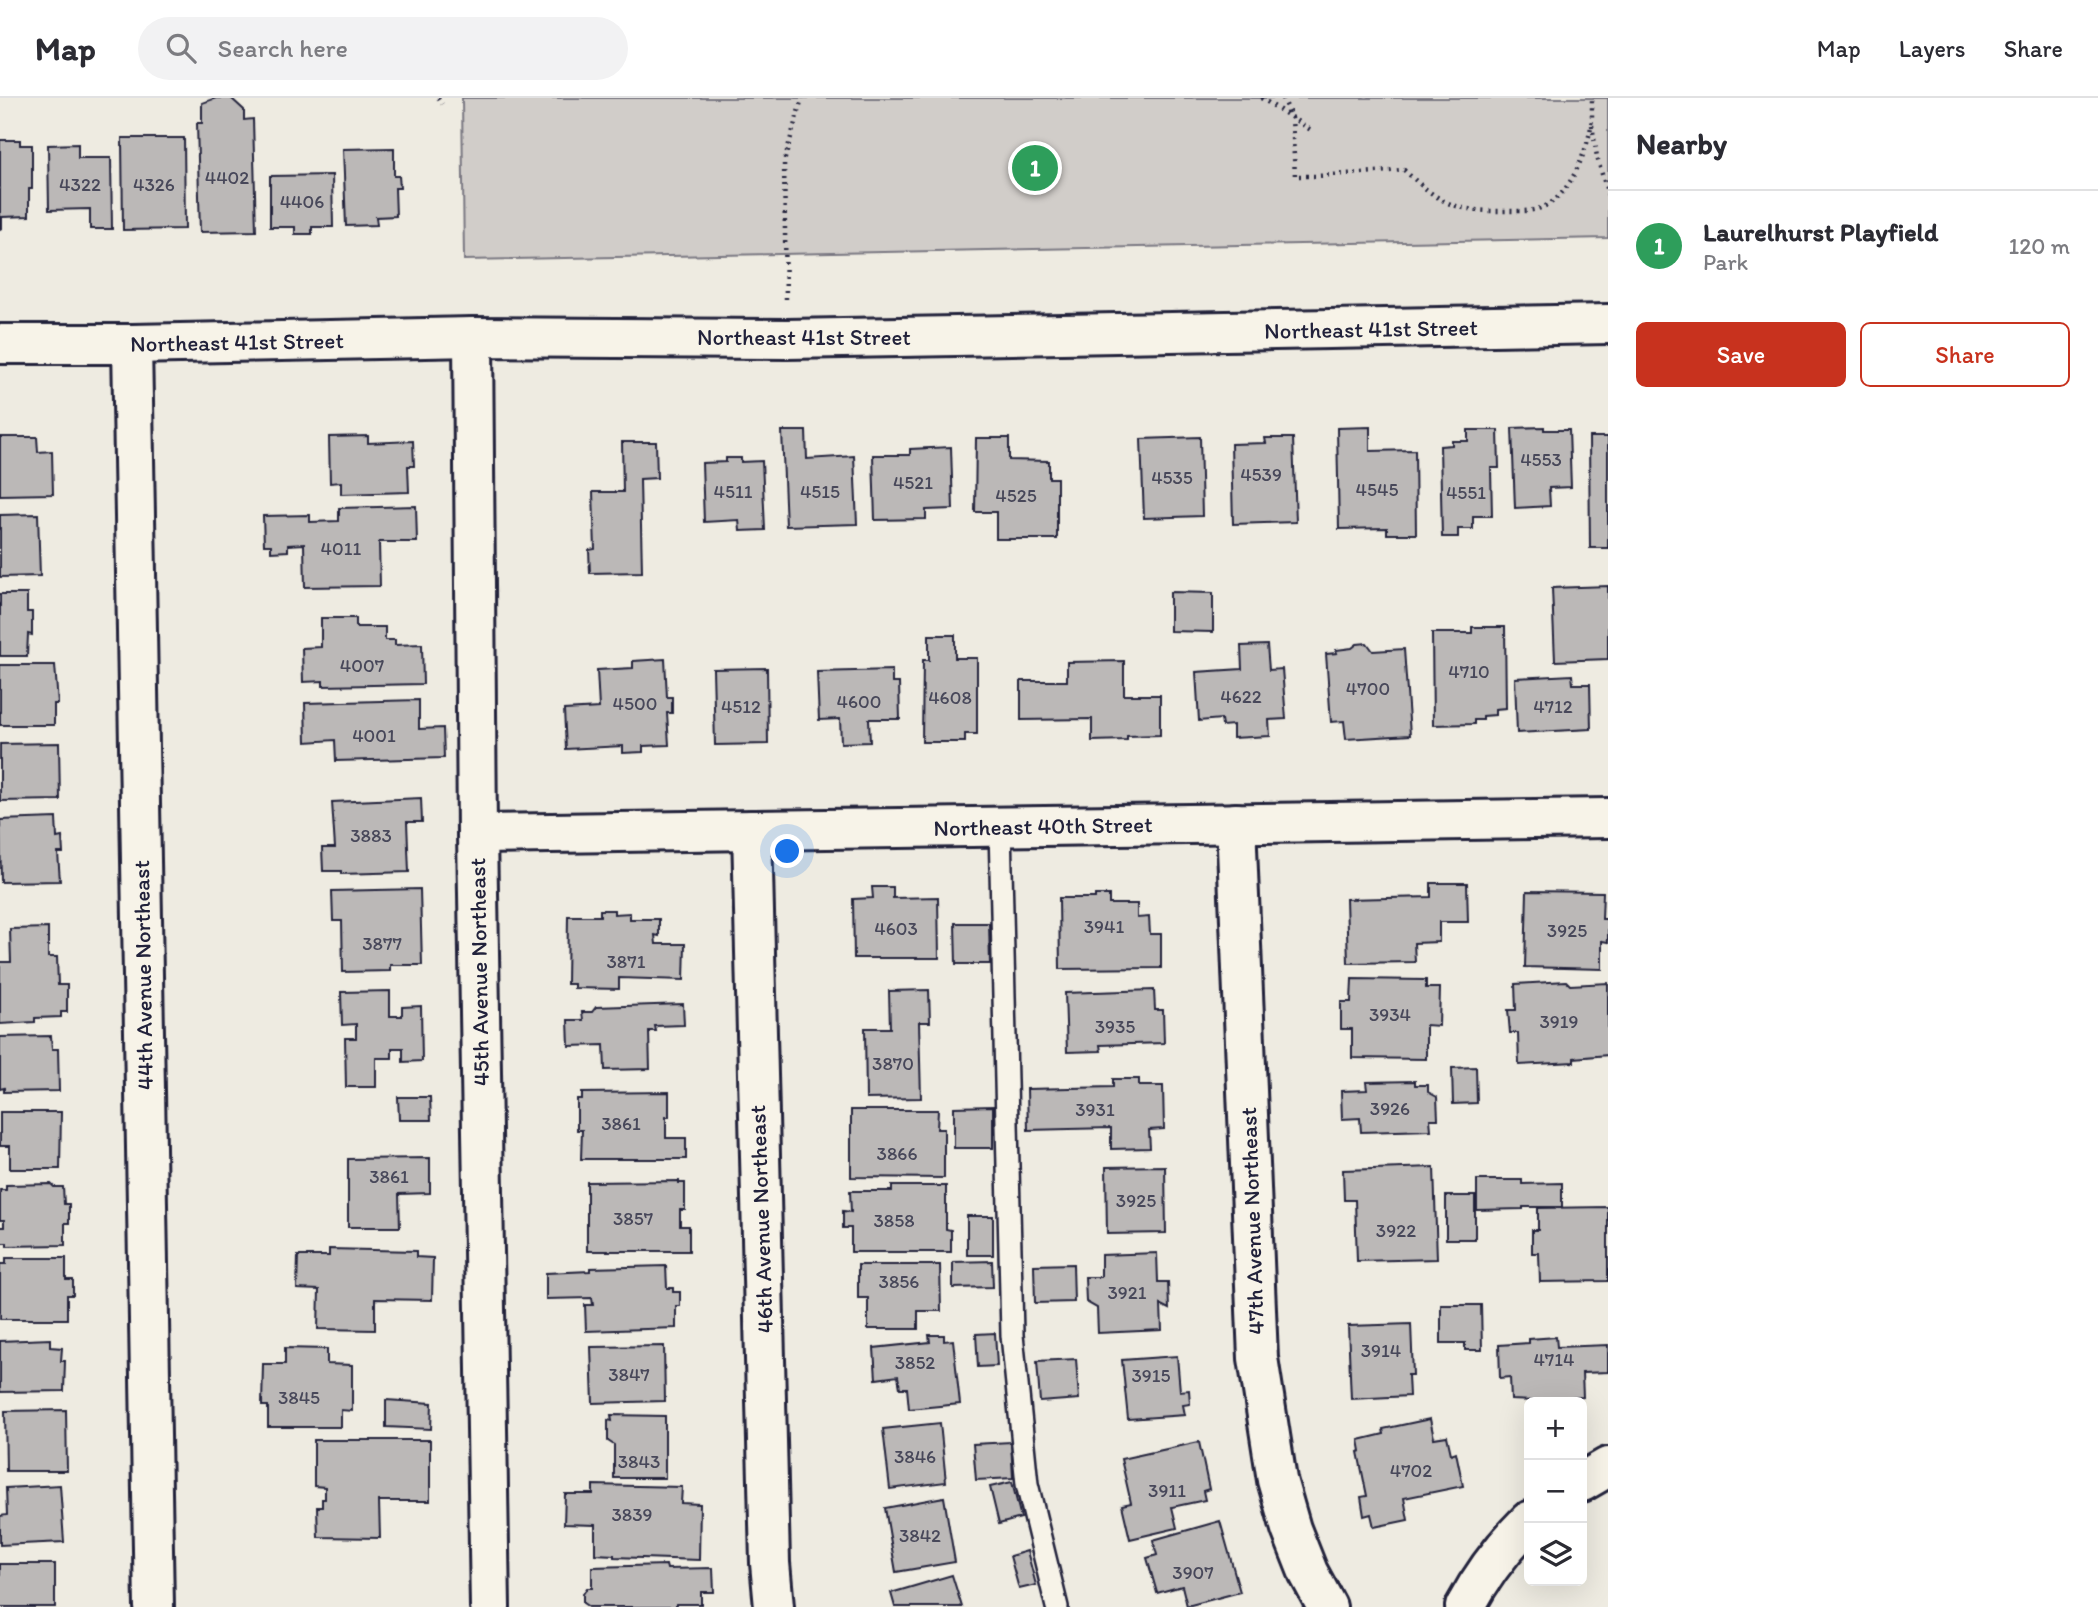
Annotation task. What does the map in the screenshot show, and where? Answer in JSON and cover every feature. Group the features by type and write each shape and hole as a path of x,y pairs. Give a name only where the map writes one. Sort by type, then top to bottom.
{"street":[{"name":"Northeast 41st Street","path":"0,344 473,337 787,339 1608,324"},
{"name":"45th Avenue Northeast","path":"473,337 477,834 490,1607"},
{"name":"44th Avenue Northeast","path":"132,344 153,1607"},
{"name":"Northeast 40th Street","path":"477,834 1608,818"},
{"name":"47th Avenue Northeast","path":"1236,823 1258,1358 1277,1480 1291,1529 1308,1572 1327,1607"},
{"name":"46th Avenue Northeast","path":"752,830 769,1521 774,1607"},
{"path":"1587,1479 1608,1468"},
{"path":"1465,1607 1475,1588 1509,1541 1527,1523"}],"lane":[{"path":"1000,827 1012,1335 1027,1484 1057,1607"}],"path":[{"path":"438,98 442,104"},
{"path":"787,339 785,162 802,98"},
{"path":"1261,98 1314,132"},
{"path":"1283,98 1293,118 1295,176 1404,170 1437,197 1475,212 1528,211 1545,207 1569,185 1586,146 1592,120"},
{"path":"1592,98 1597,157 1608,195"}],"shaded area":[{"path":"462,98 1608,98 1608,238 464,260"}],"building":[{"path":"216,98 231,98 244,110 244,120 253,119 256,231 200,232 197,123 202,123 202,103"},
{"path":"122,138 184,138 185,229 123,230"},
{"path":"0,140 20,140 20,145 32,145 32,189 29,189 29,216 2,217 0,229"},
{"path":"78,144 78,158 111,158 112,229 90,229 90,209 49,210 48,145"},
{"path":"394,148 394,176 399,176 400,188 395,188 396,216 376,217 377,225 346,226 343,149"},
{"path":"332,175 333,227 312,227 312,234 295,234 295,227 270,227 270,176"},
{"path":"1370,427 1370,451 1415,450 1416,534 1387,534 1387,528 1339,529 1337,428"},
{"path":"1544,427 1544,430 1569,430 1571,487 1549,488 1550,506 1515,508 1512,428"},
{"path":"1468,430 1498,430 1499,468 1491,468 1492,516 1473,516 1473,529 1458,529 1458,537 1442,537 1440,446 1452,445 1452,441 1468,441"},
{"path":"782,431 806,431 807,459 854,456 857,524 786,526"},
{"path":"368,436 368,443 413,441 414,466 408,466 409,492 341,494 341,482 330,483 329,437"},
{"path":"0,437 37,437 38,452 52,451 53,494 0,495"},
{"path":"1200,437 1202,516 1144,518 1141,439"},
{"path":"1589,437 1608,437 1608,548 1590,548"},
{"path":"976,438 1009,438 1009,460 1049,461 1049,478 1057,478 1057,539 996,539 996,512 975,512"},
{"path":"1265,438 1293,438 1296,522 1233,524 1231,444 1266,443"},
{"path":"622,442 656,442 657,478 640,479 642,572 590,573 589,550 595,549 593,492 623,492"},
{"path":"951,447 953,509 926,510 926,519 875,520 873,455 910,455 910,449"},
{"path":"726,458 741,458 741,462 762,461 765,530 740,531 739,520 704,522 702,463 726,462"},
{"path":"416,506 417,542 379,542 380,586 305,587 304,544 288,545 288,551 271,552 271,545 264,545 263,516 310,515 310,522 339,521 339,508"},
{"path":"38,514 40,576 0,577 0,515"},
{"path":"1608,586 1608,659 1555,661 1552,588"},
{"path":"1170,592 1213,593 1213,632 1170,631"},
{"path":"0,594 27,594 27,612 32,612 32,635 28,634 27,656 0,656"},
{"path":"321,618 356,618 356,627 385,627 385,640 395,640 395,645 422,644 423,684 323,686 323,681 303,682 302,648 321,647"},
{"path":"1472,627 1505,627 1506,708 1495,709 1495,715 1483,716 1483,720 1474,720 1474,724 1433,725 1432,633 1472,633"},
{"path":"929,635 955,635 955,658 977,658 977,734 965,734 965,742 922,742 923,660 929,660"},
{"path":"1367,643 1373,651 1404,649 1410,735 1346,739 1344,721 1331,722 1326,654"},
{"path":"1267,645 1269,670 1282,669 1286,719 1269,720 1270,736 1233,738 1233,725 1222,726 1221,719 1199,721 1196,672 1242,669 1241,646"},
{"path":"665,659 667,697 672,697 672,713 667,713 669,745 643,746 643,752 623,753 623,746 566,749 564,710 599,708 597,670 633,668 633,661"},
{"path":"1124,661 1124,695 1160,695 1160,735 1092,741 1092,719 1021,720 1021,681 1067,681 1067,662"},
{"path":"0,665 55,665 58,704 54,704 54,725 0,725"},
{"path":"767,668 768,744 715,745 713,669"},
{"path":"892,670 892,683 899,683 900,719 869,719 870,742 841,743 840,719 819,720 817,672"},
{"path":"1572,675 1573,684 1590,684 1591,729 1517,733 1515,678"},
{"path":"419,700 419,729 443,728 444,758 336,761 335,740 306,742 305,703"},
{"path":"59,743 60,800 0,801 0,744"},
{"path":"421,798 422,822 407,822 409,872 341,874 341,871 323,871 322,848 335,848 332,802"},
{"path":"56,818 57,838 62,837 63,853 58,853 60,881 1,882 0,820"},
{"path":"1431,883 1467,883 1468,922 1439,922 1439,942 1414,943 1415,962 1348,963 1346,899 1431,897"},
{"path":"872,887 893,887 893,898 938,897 939,958 854,958 853,899 873,898"},
{"path":"420,889 422,965 390,965 390,971 343,972 342,921 333,921 332,891"},
{"path":"1527,891 1603,892 1602,919 1608,919 1608,942 1602,941 1602,969 1525,967"},
{"path":"1095,895 1109,895 1109,904 1137,904 1137,918 1149,917 1150,934 1161,934 1161,968 1060,969 1059,898 1095,898"},
{"path":"600,910 614,910 614,914 630,913 630,919 659,919 656,944 685,944 684,980 619,978 619,989 574,988 574,984 567,984 568,916 600,916"},
{"path":"955,923 989,923 990,964 956,964"},
{"path":"48,928 48,957 57,957 58,985 67,985 67,1012 61,1012 61,1017 35,1018 35,1022 0,1024 0,962 11,962 10,929"},
{"path":"1352,979 1426,980 1426,988 1440,988 1439,1026 1426,1025 1426,1059 1352,1058 1352,1029 1341,1029 1341,1002 1351,1002"},
{"path":"1566,981 1570,985 1608,983 1608,1055 1574,1058 1574,1062 1519,1065 1518,1033 1510,1033 1508,1010 1516,1010 1515,984"},
{"path":"929,990 930,1022 919,1022 921,1098 866,1099 865,1028 890,1028 889,991"},
{"path":"1154,990 1155,1010 1163,1010 1164,1043 1100,1045 1101,1051 1067,1052 1065,993"},
{"path":"390,991 390,1016 402,1016 402,1007 421,1006 422,1061 403,1062 403,1048 392,1048 392,1058 376,1058 376,1087 346,1087 345,1038 356,1038 356,1024 342,1025 341,992"},
{"path":"683,1004 684,1025 655,1026 656,1031 649,1031 650,1069 605,1070 604,1045 569,1046 568,1020 583,1020 582,1012 592,1012 596,1007"},
{"path":"51,1036 52,1049 58,1049 59,1091 4,1092 4,1088 0,1089 0,1037"},
{"path":"1476,1067 1477,1103 1453,1104 1452,1068"},
{"path":"1113,1079 1139,1079 1139,1086 1163,1086 1164,1129 1149,1130 1150,1148 1111,1149 1111,1128 1028,1130 1027,1089 1113,1087"},
{"path":"1415,1081 1415,1085 1428,1085 1428,1092 1437,1097 1438,1119 1430,1119 1431,1130 1361,1132 1360,1118 1342,1119 1341,1091 1367,1090 1366,1082"},
{"path":"669,1092 666,1138 686,1138 686,1159 581,1159 582,1130 577,1130 577,1099 582,1099 582,1093"},
{"path":"398,1097 430,1097 431,1120 399,1120"},
{"path":"993,1106 993,1148 954,1148 954,1107"},
{"path":"851,1110 938,1110 937,1129 944,1129 944,1178 851,1177"},
{"path":"0,1112 61,1112 60,1169 10,1169 10,1146 0,1146"},
{"path":"430,1158 430,1193 399,1194 400,1227 348,1227 348,1159"},
{"path":"1165,1166 1166,1233 1107,1234 1106,1167"},
{"path":"1434,1167 1437,1259 1357,1261 1355,1200 1344,1200 1343,1170"},
{"path":"1477,1180 1522,1180 1522,1184 1562,1183 1562,1207 1477,1210"},
{"path":"587,1182 685,1183 685,1210 680,1210 680,1226 689,1226 689,1251 587,1251"},
{"path":"51,1184 54,1187 63,1187 64,1204 69,1204 69,1223 65,1223 65,1245 7,1246 7,1243 0,1243 0,1227 4,1227 4,1220 0,1220 0,1190 6,1190 6,1185"},
{"path":"892,1186 946,1186 946,1229 951,1230 951,1252 851,1252 851,1228 843,1228 843,1211 851,1212 850,1191 892,1191"},
{"path":"1446,1196 1475,1196 1475,1239 1446,1239"},
{"path":"1608,1207 1608,1281 1540,1282 1539,1253 1532,1253 1532,1230 1538,1230 1538,1208"},
{"path":"967,1216 993,1216 993,1255 967,1255"},
{"path":"329,1249 416,1251 416,1257 433,1258 432,1300 375,1299 375,1330 318,1329 319,1290 297,1289 298,1256 329,1256"},
{"path":"1157,1253 1158,1282 1168,1282 1169,1309 1161,1305 1162,1330 1098,1333 1097,1308 1086,1302 1085,1277 1101,1277 1101,1255"},
{"path":"6,1258 66,1258 66,1280 73,1280 73,1295 67,1295 67,1319 0,1319 0,1264 6,1264"},
{"path":"992,1261 993,1287 953,1288 953,1262"},
{"path":"1073,1264 1074,1302 1035,1303 1034,1265"},
{"path":"858,1265 940,1265 941,1311 918,1311 918,1329 868,1329 868,1298 858,1298"},
{"path":"666,1266 667,1288 680,1292 680,1306 676,1306 676,1328 586,1331 585,1305 593,1305 592,1298 546,1299 546,1273 590,1271 590,1268"},
{"path":"1441,1305 1481,1305 1482,1350 1465,1350 1465,1343 1441,1343"},
{"path":"1411,1324 1413,1375 1408,1375 1409,1396 1351,1399 1348,1326"},
{"path":"995,1333 997,1366 978,1367 976,1334"},
{"path":"929,1335 944,1335 944,1341 953,1340 960,1404 909,1409 907,1388 900,1388 898,1376 876,1379 874,1348 930,1342"},
{"path":"1556,1337 1557,1347 1608,1345 1608,1372 1582,1373 1583,1397 1524,1397 1524,1401 1511,1400 1510,1377 1500,1378 1499,1345 1529,1343 1529,1339"},
{"path":"50,1339 50,1347 62,1348 61,1361 65,1361 64,1391 0,1392 0,1341"},
{"path":"664,1346 665,1401 593,1403 591,1347"},
{"path":"285,1348 327,1349 327,1364 352,1365 352,1411 341,1410 341,1427 268,1427 268,1406 262,1406 263,1364 285,1364"},
{"path":"1177,1356 1180,1391 1189,1390 1190,1404 1183,1405 1185,1415 1128,1419 1122,1360"},
{"path":"1076,1359 1079,1399 1040,1402 1037,1361"},
{"path":"386,1400 432,1403 431,1429 386,1427"},
{"path":"66,1410 67,1471 6,1471 5,1411"},
{"path":"611,1415 665,1416 665,1478 614,1478 614,1445 608,1441 608,1420 612,1421"},
{"path":"1430,1419 1434,1438 1447,1436 1451,1454 1456,1452 1463,1486 1404,1498 1408,1520 1374,1527 1371,1514 1364,1516 1361,1497 1367,1496 1358,1452 1361,1451 1359,1440 1384,1434 1383,1429"},
{"path":"940,1423 946,1482 890,1489 883,1429"},
{"path":"314,1440 430,1440 430,1501 379,1501 380,1538 318,1537 317,1507 322,1507 325,1487 314,1486"},
{"path":"1011,1442 1013,1478 976,1480 973,1444"},
{"path":"1199,1442 1209,1489 1203,1491 1205,1500 1172,1507 1177,1528 1130,1539 1122,1505 1131,1503 1121,1459"},
{"path":"1012,1482 1021,1518 999,1524 990,1487"},
{"path":"60,1485 64,1542 0,1545 0,1516 7,1515 6,1488"},
{"path":"593,1485 682,1487 681,1503 700,1504 699,1560 595,1554 595,1525 564,1524 565,1494 593,1494"},
{"path":"944,1497 955,1562 896,1572 885,1508"},
{"path":"1220,1521 1240,1592 1187,1606 1182,1586 1157,1593 1147,1558 1157,1555 1153,1540"},
{"path":"1027,1551 1036,1585 1019,1589 1010,1556"},
{"path":"0,1564 55,1564 55,1607 0,1607"},
{"path":"666,1565 667,1569 713,1568 714,1592 701,1592 701,1604 676,1604 676,1607 589,1607 583,1603 583,1594 587,1588 592,1588 592,1567"},
{"path":"952,1575 962,1607 895,1607 891,1593"}],"place":[{"name":"Laurelhurst Playfield","path":"1035,168"}]}
